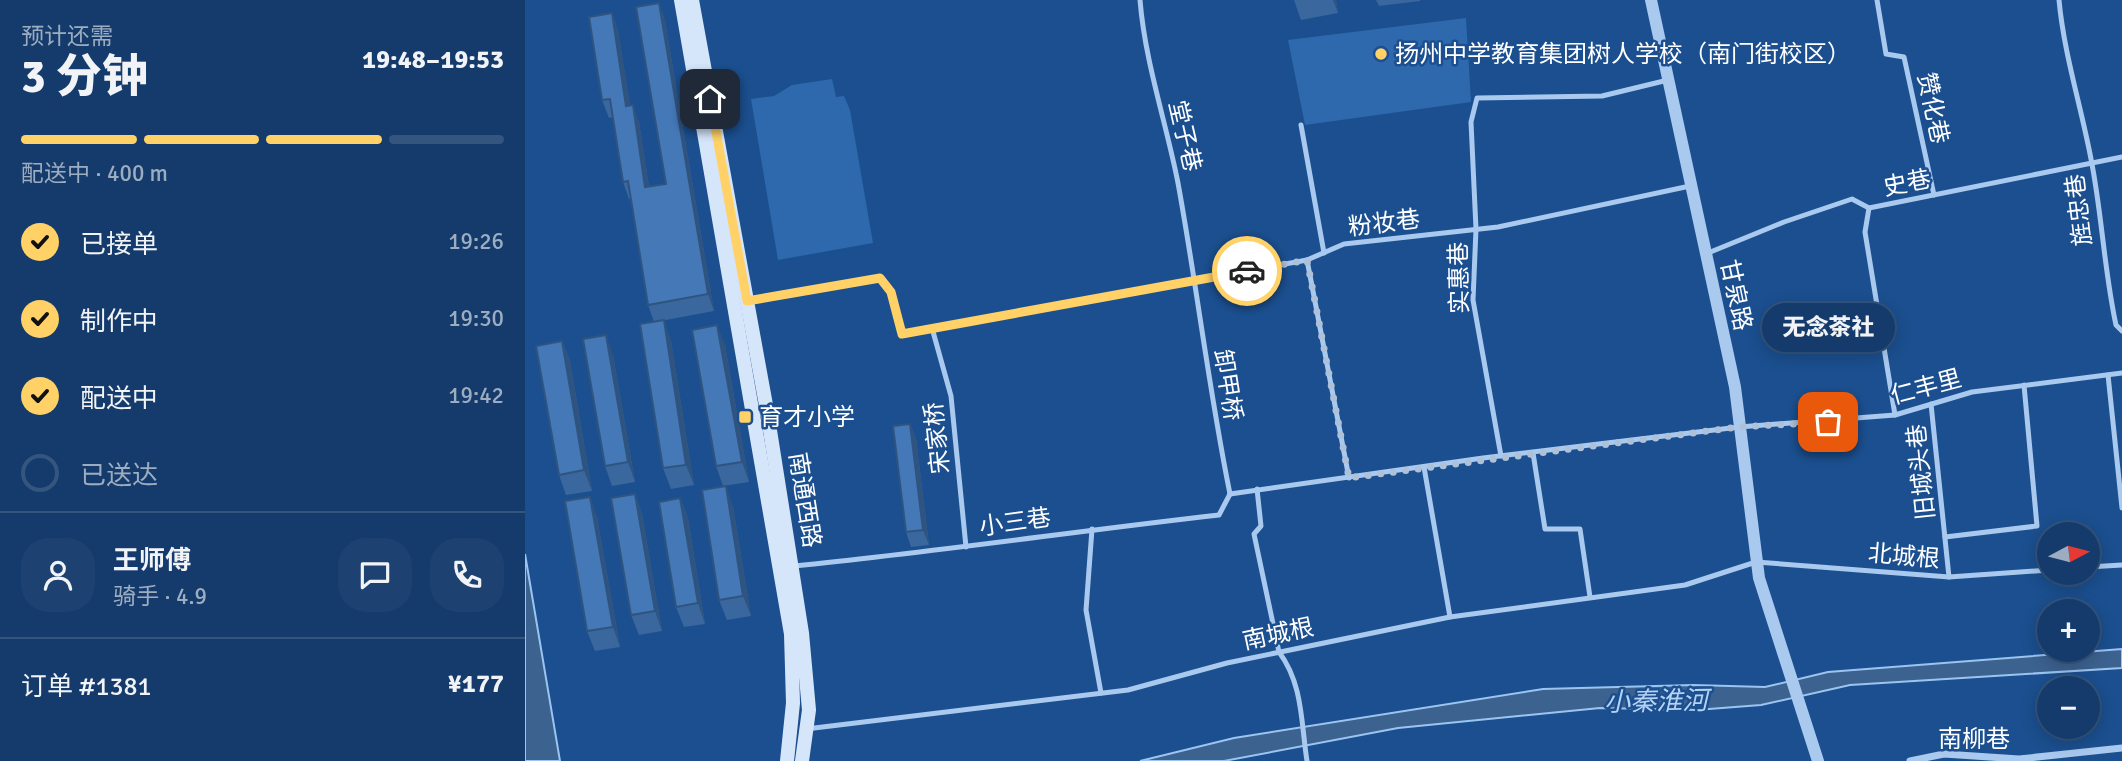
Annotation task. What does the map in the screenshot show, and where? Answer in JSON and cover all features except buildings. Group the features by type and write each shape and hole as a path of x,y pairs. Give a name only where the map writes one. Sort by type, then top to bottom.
{"main road":[{"name":"南通西路","path":"681,0 791,634 793,703 787,761"},
{"name":"南通西路","path":"692,0 747,301 802,632 809,710 801,761"}],"street":[{"name":"甘泉路","path":"1651,0 1735,387 1756,562 1818,761"},
{"name":"南柳巷","path":"1910,761 1945,758 2019,759 2122,748"}],"lane":[{"name":"堂子巷","path":"1140,0 1143,29 1177,179 1195,280"},
{"name":"赞化巷","path":"1877,0 1886,54 1904,57 1934,195"},
{"name":"旌忠巷","path":"2059,0 2062,33 2091,161 2104,271 2116,325 2122,331"},
{"name":"实惠巷","path":"1501,456 1472,300 1476,229 1471,122 1477,98 1602,96 1668,80"},
{"path":"1301,125 1324,253"},
{"name":"史巷","path":"1706,254 1784,222 1852,200 1869,208 2091,161 2122,157"},
{"name":"粉妆巷","path":"747,301 880,278 891,292 902,334 1307,260 1343,244 1476,229 1693,185"},
{"path":"1869,208 1865,232 1895,415"},
{"path":"1307,260 1349,478"},
{"name":"卸甲桥","path":"1195,280 1210,395 1230,494"},
{"name":"宋家桥","path":"932,328 951,396 966,547"},
{"name":"仁丰里","path":"1230,494 1501,456 1739,427 1895,415 1972,392 2122,373"},
{"path":"2108,374 2122,508"},
{"path":"1945,537 2037,526 2024,385"},
{"name":"旧城头巷","path":"1931,404 1949,577"},
{"path":"1533,453 1545,529 1580,529 1590,597"},
{"path":"1424,467 1450,617"},
{"path":"1257,489 1261,526 1254,534 1279,652 1290,667 1304,719 1307,761"},
{"name":"小三巷","path":"792,566 966,547 1219,514 1230,494"},
{"path":"1092,529 1086,610 1101,693"},
{"name":"北城根","path":"1756,562 1949,577 2037,571"},
{"name":"南城根","path":"806,729 1128,690 1279,652 1450,617 1685,585 1756,562"},
{"path":"2100,566 2122,565"}],"shaded area":[{"name":"扬州中学教育集团树人学校（南门街校区）","path":"1466,18 1471,102 1305,125 1288,40"},
{"path":"832,79 836,97 844,96 850,110 873,243 778,260 751,99 774,96 792,85"}],"water":[{"path":"525,554 560,761 525,761"},
{"name":"小秦淮河","path":"2122,649 2122,668 1850,685 1761,705 1696,710 1600,708 1398,728 1224,761 1140,761 1234,738 1543,689 1693,685 1765,687 1828,672 2037,656 2037,662 2100,662 2100,651"}],"way so far":[{"path":"1247,271 1307,260 1349,478 1483,458 1635,442 1739,427 1828,422"}],"place":[{"name":"扬州中学教育集团树人学校（南门街校区）","path":"1381,54"},
{"name":"育才小学","path":"745,417"},
{"name":"无念茶社","path":"1828,422"}],"route":[{"path":"710,99 747,301 880,278 891,292 902,334 1247,271"}]}
